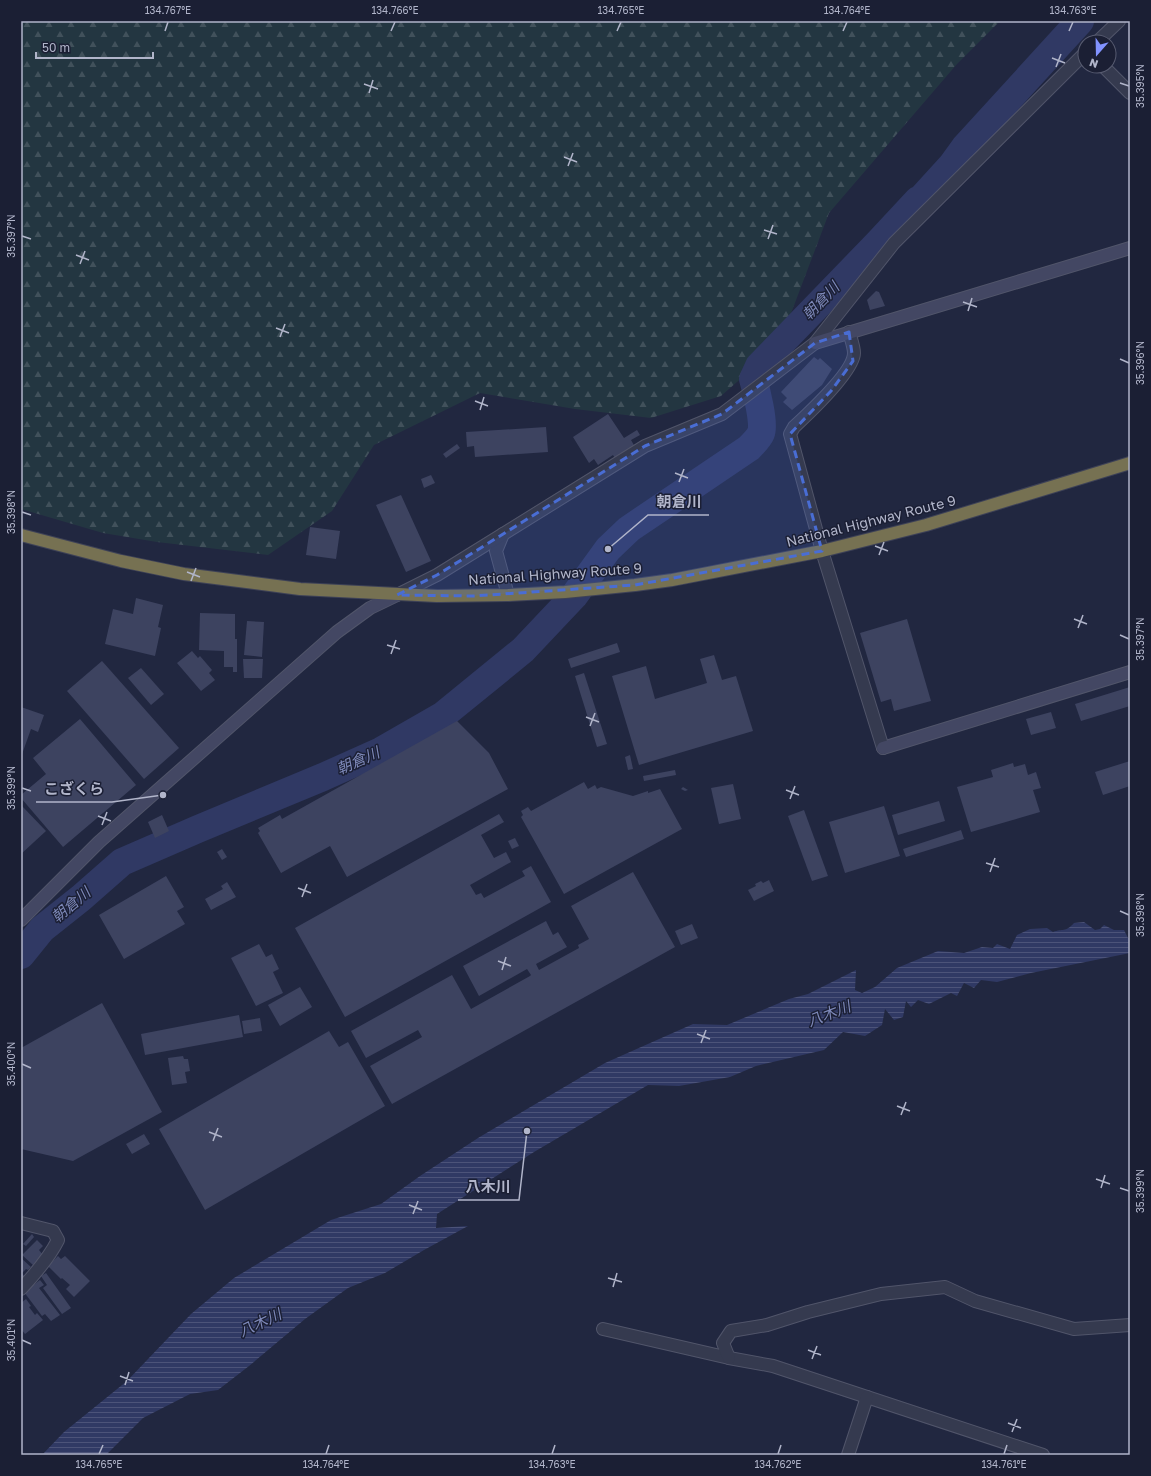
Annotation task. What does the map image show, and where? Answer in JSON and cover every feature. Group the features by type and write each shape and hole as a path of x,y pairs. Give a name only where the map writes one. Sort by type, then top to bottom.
{"highway":[{"name":"National Highway Route 9","path":"21,535 121,561 184,574 300,589 438,596 508,595 565,592 635,586 706,574 822,551 926,525 1130,463"}],"street":[{"path":"1105,34 1119,21"},
{"path":"21,920 99,842 337,632 370,608 437,575 645,446 722,414 815,343 894,243 1077,62"},
{"path":"1111,74 1130,93"},
{"path":"815,343 1130,248"},
{"path":"849,332 854,353 853,361 831,391 794,427 790,434 822,551 883,748 1130,672"},
{"path":"502,534 496,550 508,595"},
{"path":"21,1223 53,1231 58,1240 53,1250 34,1276 21,1289"},
{"path":"729,1358 723,1343 731,1331 767,1325 808,1312 881,1294 945,1287 975,1301 1074,1329 1130,1325"},
{"path":"603,1328 729,1358 773,1366 1043,1455"},
{"path":"848,1455 867,1396"}],"highlighted area":[{"path":"849,332 853,361 831,391 790,434 822,551 635,585 474,596 397,595 437,575 645,446 722,414 815,343"}],"green space":[{"path":"21,21 1000,21 957,64 829,213 779,345 721,396 651,418 575,409 480,393 374,445 332,511 268,555 157,542 103,533 21,509"}],"water":[{"path":"1084,922 1095,930 1100,929 1104,925 1114,930 1124,930 1128,938 1130,938 1130,953 1031,973 997,982 981,980 974,988 964,983 957,996 951,993 929,1004 918,1000 911,1007 906,1001 903,1017 894,1020 885,1009 882,1025 865,1036 843,1032 824,1050 756,1066 730,1077 679,1086 648,1085 534,1152 437,1214 436,1228 468,1226 385,1273 348,1288 305,1319 218,1390 190,1394 143,1418 106,1455 42,1455 64,1432 127,1381 191,1314 234,1278 331,1220 381,1204 420,1176 478,1138 605,1063 693,1024 727,1025 789,999 808,994 856,970 855,990 862,993 875,987 897,968 938,951 964,953 982,947 993,948 997,944 1010,949 1017,935 1030,929 1047,928 1053,932 1066,929 1074,923"}],"building":[{"path":"876,291 879,292 885,306 870,310 867,300"},
{"path":"814,357 818,360 820,358 832,369 822,385 792,410 783,402 787,398 781,392"},
{"path":"608,414 624,438 637,430 640,435 631,440 635,447 616,460 613,455 598,465 594,459 589,463 573,437"},
{"path":"546,427 548,452 475,457 474,446 467,447 466,432"},
{"path":"457,444 460,448 446,458 443,454"},
{"path":"431,475 435,483 424,488 421,479"},
{"path":"401,495 431,561 406,572 376,505"},
{"path":"310,527 340,531 336,559 306,555"},
{"path":"136,598 163,605 158,627 161,628 155,656 105,644 113,609 133,614"},
{"path":"200,613 235,614 237,672 233,672 233,667 224,667 224,651 199,650"},
{"path":"907,619 931,701 894,711 891,699 881,702 860,633"},
{"path":"247,621 264,622 262,657 244,655"},
{"path":"617,643 620,652 571,668 568,659"},
{"path":"192,651 198,658 200,656 212,670 209,673 215,680 201,691 177,663"},
{"path":"714,655 722,680 736,676 753,731 639,765 612,676 646,666 655,699 707,683 700,659"},
{"path":"243,659 263,659 262,678 244,678"},
{"path":"102,661 179,748 144,779 67,691"},
{"path":"141,668 164,694 151,705 128,678"},
{"path":"584,673 607,744 597,747 575,676"},
{"path":"1130,687 1130,706 1081,721 1075,704"},
{"path":"21,707 44,715 38,732 31,729 21,757"},
{"path":"1051,712 1056,728 1031,735 1026,719"},
{"path":"80,719 136,785 63,847 21,798 21,795 46,774 33,758"},
{"path":"457,721 489,753 508,789 347,877 330,846 281,873 258,833 260,831 258,828 280,815 282,819"},
{"path":"630,755 633,769 628,770 625,757"},
{"path":"1130,761 1130,786 1103,795 1095,772"},
{"path":"1013,763 1014,767 1025,764 1028,775 1036,772 1041,788 1033,790 1040,812 971,832 957,787 993,777 991,770"},
{"path":"675,770 676,775 644,781 643,776"},
{"path":"584,782 588,789 595,785 597,789 601,787 633,796 660,789 682,829 564,894 521,817 523,815 521,811 528,807 531,811"},
{"path":"733,784 741,819 719,824 711,788"},
{"path":"683,787 688,790 685,791 681,789"},
{"path":"939,801 945,821 898,835 892,815"},
{"path":"21,805 46,831 21,854"},
{"path":"884,806 900,856 845,873 829,822"},
{"path":"804,810 828,876 812,881 788,816"},
{"path":"499,814 504,822 481,835 494,858 506,852 511,862 470,885 476,895 481,893 484,898 525,876 522,871 531,866 551,902 345,1017 295,928"},
{"path":"162,815 169,831 155,838 148,822"},
{"path":"961,830 964,839 906,857 903,849"},
{"path":"515,838 519,846 512,849 508,841"},
{"path":"222,849 227,857 222,860 217,852"},
{"path":"633,872 675,947 392,1104 370,1066 422,1037 418,1030 366,1058 351,1031 452,975 471,1009 530,976 531,975 527,969 479,996 463,966 546,921 553,935 558,932 567,947 536,964 539,970 579,948 578,945 589,939 571,906"},
{"path":"166,876 184,907 177,911 185,924 124,959 99,915"},
{"path":"769,880 774,891 754,901 748,890 756,886 755,884 761,881 763,883"},
{"path":"227,882 236,897 211,910 205,899 223,889 221,886"},
{"path":"692,924 698,938 681,945 675,931"},
{"path":"259,944 266,957 272,954 279,969 273,972 283,993 256,1006 231,958"},
{"path":"300,987 312,1007 280,1026 268,1005"},
{"path":"102,1003 162,1112 73,1161 21,1149 21,1048"},
{"path":"239,1015 243,1037 145,1055 141,1034"},
{"path":"260,1018 262,1031 244,1034 242,1021"},
{"path":"329,1031 339,1047 348,1042 385,1106 205,1210 159,1129"},
{"path":"183,1056 184,1059 188,1059 190,1071 185,1072 187,1083 172,1085 168,1058"},
{"path":"144,1134 150,1144 132,1154 126,1144"},
{"path":"32,1234 34,1237 26,1246 23,1244"},
{"path":"37,1240 43,1246 39,1250 43,1255 33,1265 22,1255"},
{"path":"58,1256 61,1259 65,1256 90,1281 74,1297 66,1289 70,1285 62,1278 61,1279 48,1266"},
{"path":"21,1258 31,1267 22,1273 24,1276 21,1279"},
{"path":"46,1273 71,1308 62,1314 43,1288 47,1285 41,1276"},
{"path":"40,1280 44,1285 39,1288 60,1315 51,1321 45,1314 42,1316 24,1292"},
{"path":"26,1299 31,1306 29,1307 35,1315 37,1313 43,1320 25,1334 21,1329 21,1303"}],"waterway":[{"name":"朝倉川","path":"21,955 42,929 81,898 122,862 381,751 442,716 523,650 574,596 608,549 629,529 749,448 756,441 762,429 760,406 753,379 759,366 918,200 921,199 952,165 965,147 1080,21"}],"place":[{"name":"朝倉川","path":"608,549"},
{"name":"こざくら","path":"163,795"},
{"name":"八木川","path":"527,1131"}]}
